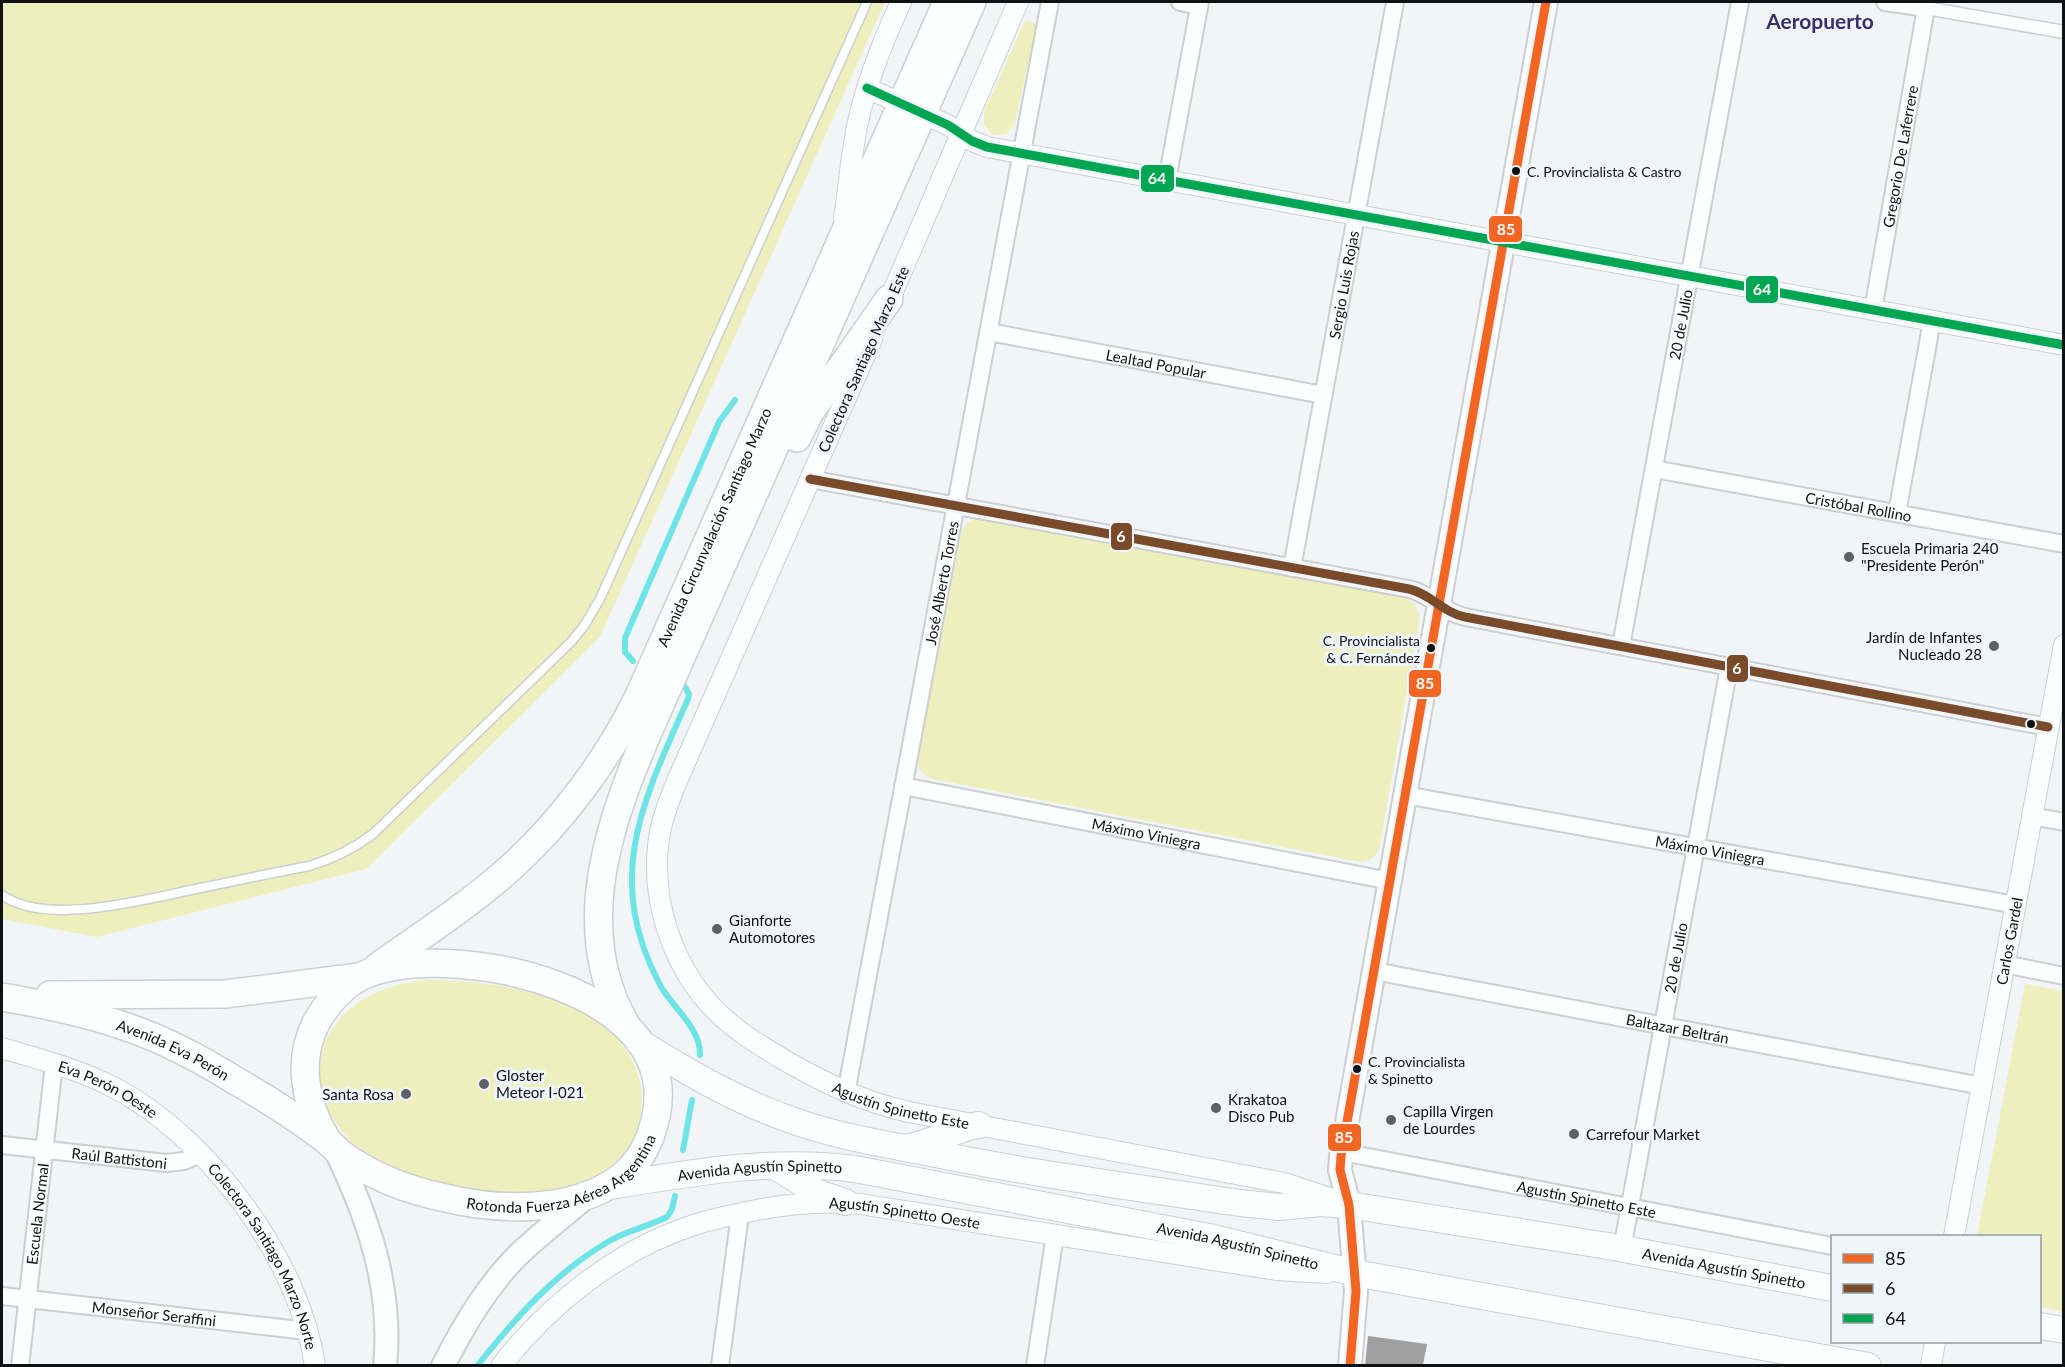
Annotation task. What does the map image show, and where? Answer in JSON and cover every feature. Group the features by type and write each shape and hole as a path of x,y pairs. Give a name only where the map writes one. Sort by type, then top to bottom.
{"highway":[{"name":"Avenida Circunvalación Santiago Marzo","path":"635,1038 615,1002 601,954 598,925 601,875 609,841 626,786 912,108 947,2"},
{"name":"Avenida Circunvalación Santiago Marzo","path":"365,974 460,909 522,857 563,812 610,748 639,696 841,240 912,108 970,9"},
{"path":"679,661 745,554 810,412 889,299"},
{"name":"Rotonda Fuerza Aérea Argentina","path":"438,964 491,968 525,974 589,999 605,1009 635,1038 649,1059 656,1079 658,1100 649,1140 638,1160 623,1176 598,1190 551,1204 524,1206 475,1204 426,1193 385,1179 362,1168 331,1145 315,1119 307,1095 305,1070 308,1046 315,1026 327,1007 342,990 365,974 404,966 438,964"},
{"name":"Avenida Eva Perón","path":"2,996 209,994 257,991 365,974"},
{"name":"Avenida Eva Perón","path":"2,996 104,1019 156,1038 240,1083 331,1145"}],"main road":[{"path":"1350,1365 1356,1303 1348,1205 1340,1170 1342,1152 1546,2"},
{"name":"Avenida Agustín Spinetto","path":"635,1038 701,1080 753,1106 819,1129 900,1147 1003,1167 1246,1204 1279,1207 1320,1203 1348,1205 1622,1249 1831,1288"},
{"path":"900,1147 919,1145 961,1129 979,1125"},
{"path":"331,1145 366,1219 377,1257 386,1318 386,1365"},
{"path":"775,1166 824,1196 845,1202"},
{"name":"Avenida Agustín Spinetto","path":"598,1190 698,1172 775,1166 820,1166 867,1171 1214,1238 1310,1264 1354,1273 1863,1365"},
{"path":"443,1365 472,1314 501,1274 540,1236 598,1190"},
{"path":"2041,1326 2064,1330"}],"street":[{"path":"841,240 855,136 867,88 877,57 901,2"},
{"name":"Colectora Santiago Marzo Este","path":"677,782 1018,2"},
{"name":"José Alberto Torres","path":"846,1093 1050,2"},
{"path":"1167,180 1199,4 1179,2"},
{"name":"Sergio Luis Rojas","path":"1292,568 1395,2"},
{"name":"20 de Julio","path":"1621,646 1740,2"},
{"path":"1885,2 1927,5 2064,32"},
{"name":"Gregorio De Laferrere","path":"1873,310 1927,5"},
{"path":"867,88 948,124 982,146 2064,345"},
{"path":"1897,513 1932,321"},
{"name":"Lealtad Popular","path":"988,332 1323,395"},
{"name":"Cristóbal Rollino","path":"1654,469 2064,544"},
{"path":"810,480 1415,590 1458,615 2048,727"},
{"name":"Carlos Gardel","path":"1954,1235 2063,655"},
{"name":"20 de Julio","path":"1622,1249 1730,667"},
{"name":"Agustín Spinetto Este","path":"677,782 659,837 657,876 663,912 682,965 715,1010 743,1035 818,1080 846,1093 892,1108 1284,1183 1348,1205"},
{"name":"Máximo Viniegra","path":"903,786 1390,881"},
{"name":"Máximo Viniegra","path":"1405,795 2016,904"},
{"path":"2032,816 2064,822"},
{"path":"2004,964 2064,975"},
{"name":"Baltazar Beltrán","path":"1374,971 1982,1086"},
{"name":"Eva Perón Oeste","path":"2,1048 94,1078 133,1099 168,1125 200,1154"},
{"name":"Escuela Normal","path":"20,1365 54,1064"},
{"name":"Raúl Battistoni","path":"2,1145 166,1162 184,1161 200,1154"},
{"name":"Agustín Spinetto Este","path":"1342,1152 1831,1245"},
{"name":"Colectora Santiago Marzo Norte","path":"200,1154 237,1195 268,1243 291,1287 307,1331 315,1365"},
{"name":"Agustín Spinetto Oeste","path":"501,1365 555,1310 613,1264 646,1245 678,1230 740,1214 799,1203 845,1202 1286,1271 1316,1274 1354,1273"},
{"path":"720,1365 740,1214"},
{"path":"1035,1365 1055,1235"},
{"name":"Monseñor Seraffini","path":"2,1296 307,1331"},
{"path":"1930,1365 1935,1343"}],"lane":[{"path":"2,895 14,902 34,907 72,909 104,907 330,860 352,849 373,834 564,649 584,626 600,599 867,2"}],"green space":[{"path":"2,2 885,2 600,637 366,869 97,937 2,919"},
{"path":"1028,21 1035,23 1036,27 1015,124 1006,134 993,135 984,125 984,112 1024,23"},
{"path":"975,519 1404,598 1415,604 1420,617 1380,846 1375,856 1360,862 926,776 919,768 918,756 962,531 967,523"},
{"path":"427,980 488,984 521,990 583,1013 609,1031 629,1054 640,1082 642,1099 640,1116 636,1132 628,1147 604,1171 572,1185 533,1192 491,1191 449,1185 409,1173 375,1158 349,1139 330,1113 322,1091 320,1063 328,1037 350,1009 373,994 399,985"},
{"path":"2025,984 2063,991 2063,1312 2041,1307 2041,1235 1977,1235"}],"building":[{"path":"1368,1336 1427,1344 1423,1365 1365,1365"}],"waterway":[{"path":"633,661 625,652 625,638 719,422 735,400"},
{"path":"685,687 689,694 688,699 644,806 636,840 632,874 634,909 643,946 660,985 696,1036 700,1055"},
{"path":"683,1150 692,1100"},
{"path":"477,1366 522,1313 555,1281 591,1252 611,1240 667,1217 672,1209 675,1196"}],"transit line":[{"name":"85","path":"1350,1366 1356,1291 1349,1205 1340,1170 1341,1156 1546,2"},
{"name":"64","path":"867,88 948,125 972,141 987,147 2064,345"},
{"name":"6","path":"810,479 1409,589 1465,617 2048,727"}],"place":[{"name":"C. Provincialista & Castro","path":"1516,171"},
{"name":"Escuela Primaria 240 \"Presidente Perón\"","path":"1849,557"},
{"name":"Jardín de Infantes Nucleado 28","path":"1994,646"},
{"name":"C. Provincialista & C. Fernández","path":"1431,648"},
{"name":"Gianforte Automotores","path":"717,929"},
{"name":"C. Provincialista & Spinetto","path":"1357,1069"},
{"name":"Gloster Meteor I-021","path":"484,1084"},
{"name":"Santa Rosa","path":"406,1094"},
{"name":"Krakatoa Disco Pub","path":"1216,1108"},
{"name":"Capilla Virgen de Lourdes","path":"1391,1120"},
{"name":"Carrefour Market","path":"1574,1134"}],"district":[{"name":"Aeropuerto","path":"1820,20"}]}
